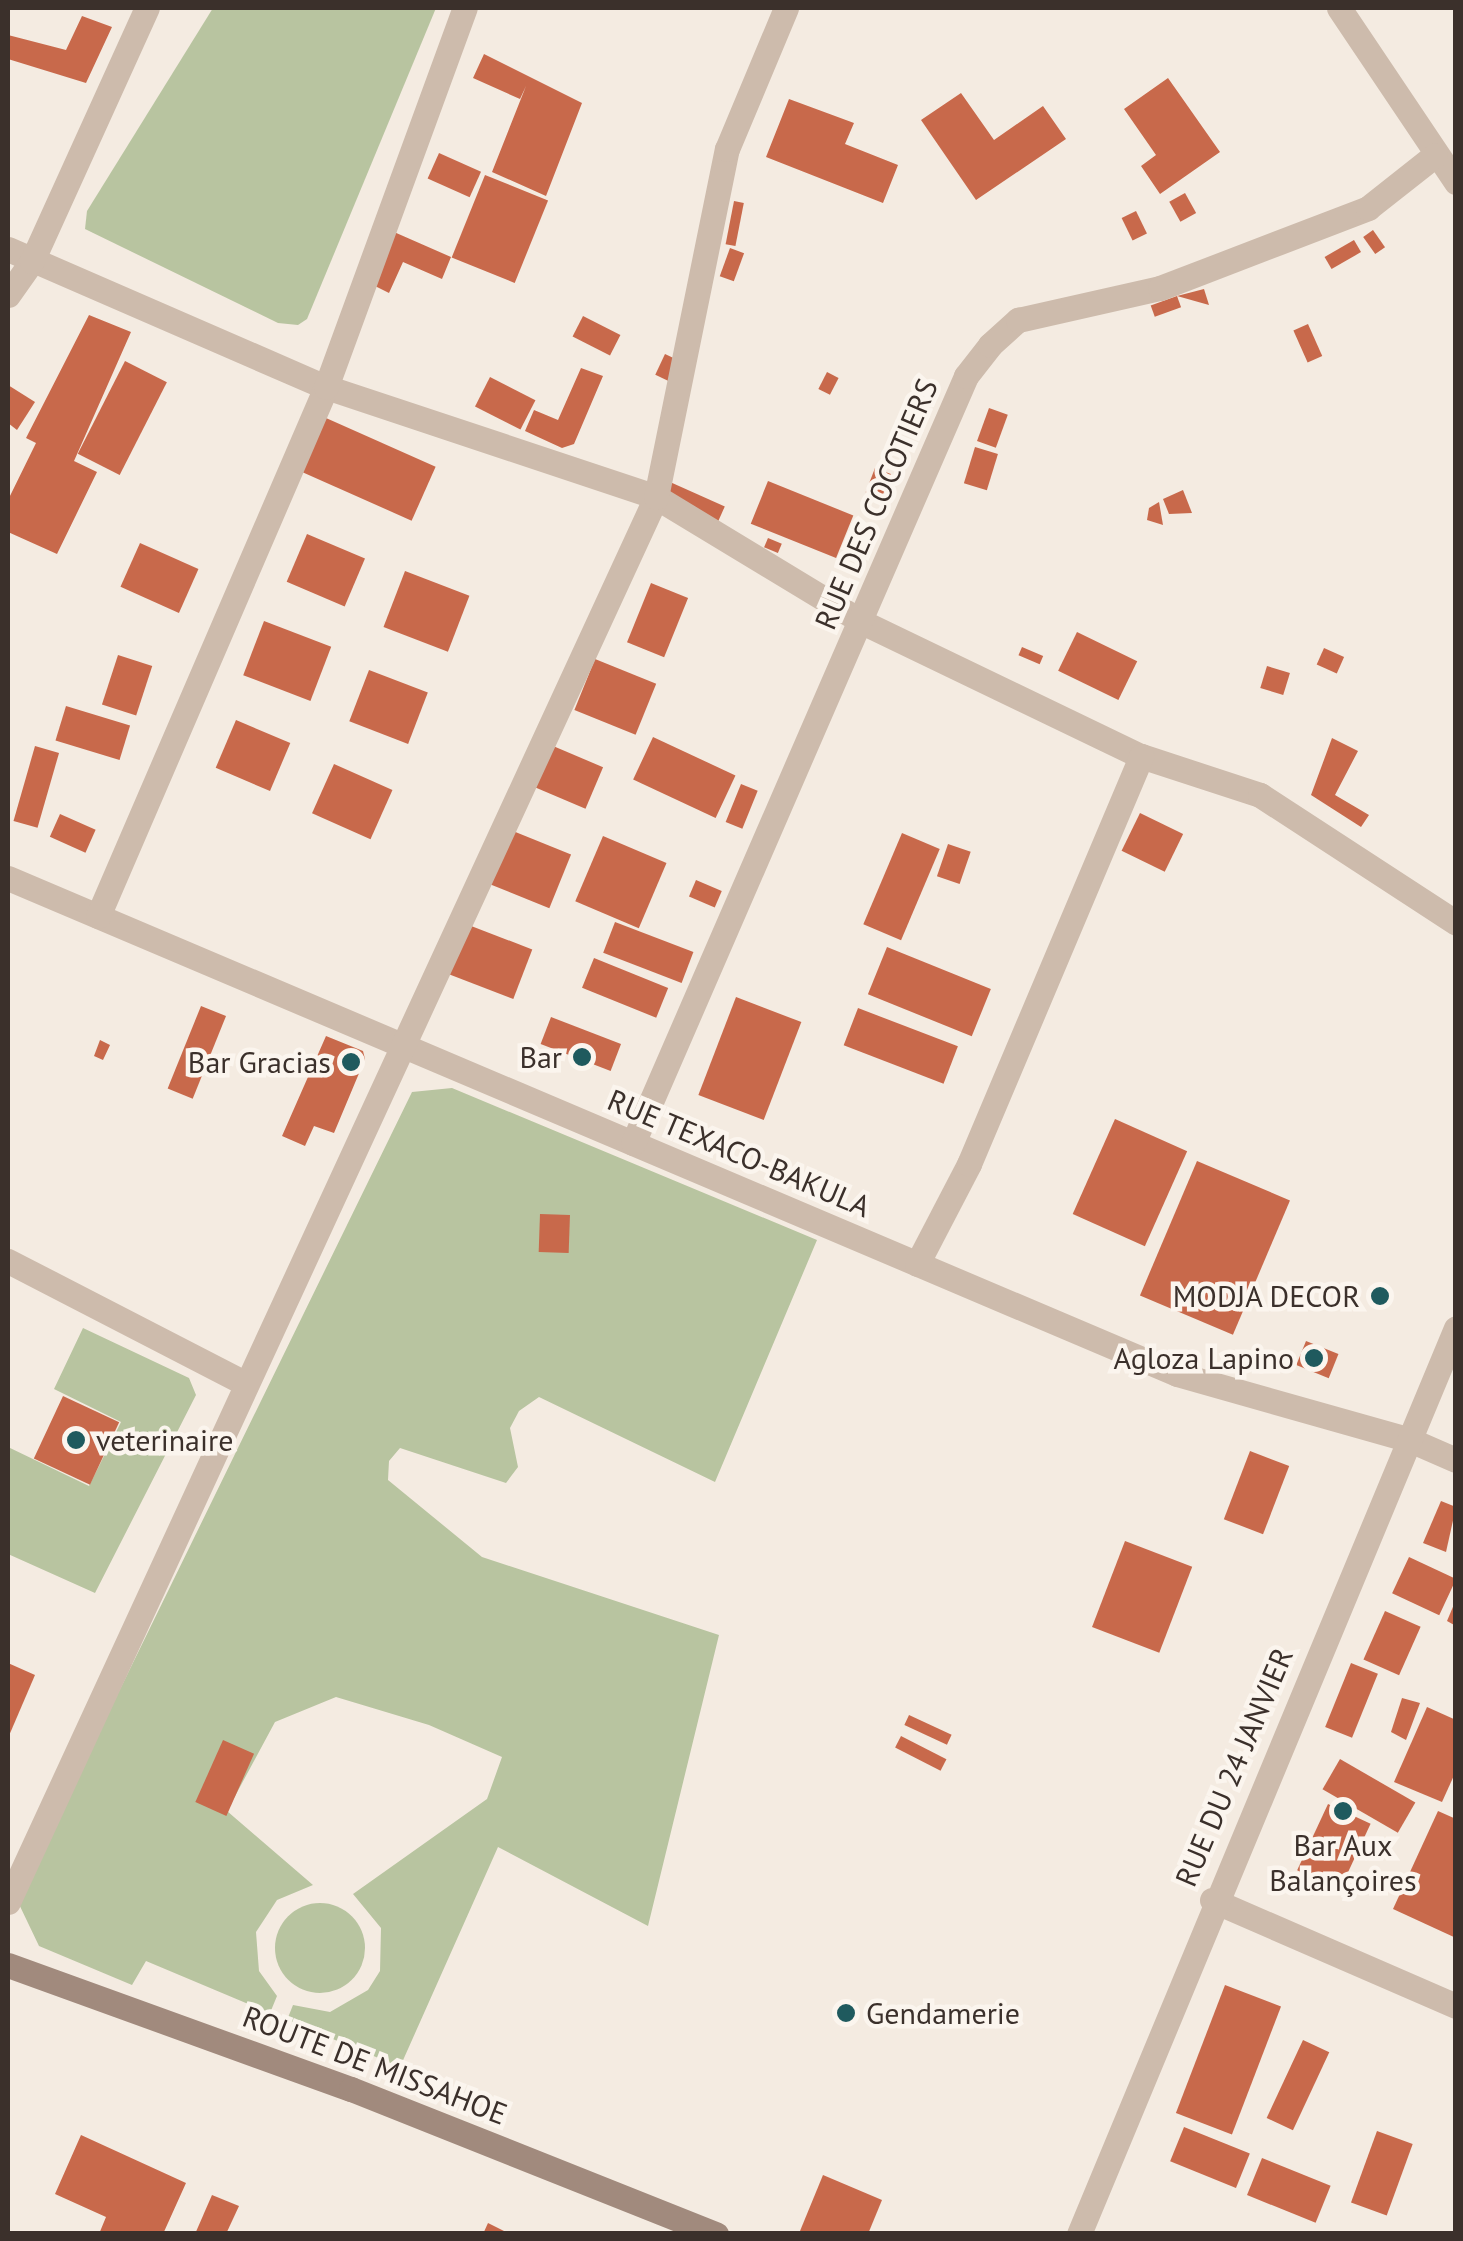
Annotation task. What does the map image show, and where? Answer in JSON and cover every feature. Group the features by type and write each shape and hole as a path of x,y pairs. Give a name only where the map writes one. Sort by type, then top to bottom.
{"main road":[{"name":"ROUTE DE MISSAHOE","path":"8,1965 351,2088 716,2234"}],"street":[{"path":"8,296 32,261 147,8"},
{"path":"98,916 326,386 465,8"},
{"path":"8,1902 656,497 727,149 786,8"},
{"path":"1338,8 1456,182"},
{"name":"RUE DES COCOTIERS","path":"633,1144 966,376 1018,320 1160,288 1284,242 1368,208 1435,155"},
{"path":"8,250 326,386 656,497 862,622 1141,756 1260,795 1456,922"},
{"path":"917,1264 969,1164 1141,756"},
{"name":"RUE TEXACO-BAKULA","path":"8,878 1177,1374 1410,1440 1456,1460"},
{"path":"8,1262 246,1384"},
{"name":"RUE DU 24 JANVIER","path":"1078,2234 1212,1900 1456,1328"},
{"path":"1212,1900 1456,2006"}],"green space":[{"path":"213,8 436,8 307,319 298,325 278,323 85,229 87,211"},
{"path":"452,1088 817,1240 715,1482 539,1397 519,1411 510,1428 518,1467 506,1483 400,1448 389,1461 388,1480 482,1557 719,1635 648,1926 498,1847 400,2067 287,2020 293,2005 330,2012 368,1990 380,1971 381,1928 353,1894 487,1799 502,1757 429,1725 336,1697 275,1722 227,1811 313,1885 277,1900 256,1932 259,1971 277,1996 270,2013 146,1961 132,1985 39,1946 17,1900 412,1092"},
{"path":"83,1328 189,1378 196,1395 95,1593 8,1554 8,1447 89,1486 121,1422 54,1389"},
{"path":"320,1903 337,1906 352,1916 362,1931 362,1965 352,1980 337,1990 320,1993 303,1990 288,1980 278,1965 275,1948 278,1931 288,1916 303,1906"}],"building":[{"path":"82,16 112,27 86,83 8,59 8,35 66,50"},
{"path":"484,54 582,103 546,196 492,172 526,86 520,99 473,78"},
{"path":"1168,78 1220,152 1160,194 1141,166 1156,155 1124,109"},
{"path":"961,93 994,140 1043,106 1066,139 976,200 921,120"},
{"path":"789,99 854,123 845,144 898,165 883,203 766,157"},
{"path":"439,153 481,172 470,197 428,179"},
{"path":"485,175 548,200 515,283 452,258"},
{"path":"1185,193 1196,213 1180,222 1169,202"},
{"path":"734,201 744,203 735,246 726,244"},
{"path":"1136,211 1147,233 1133,240 1122,218"},
{"path":"1373,230 1385,247 1375,254 1363,237"},
{"path":"394,232 451,257 442,279 403,262 389,293 371,284"},
{"path":"1354,240 1361,252 1332,269 1325,257"},
{"path":"730,248 744,253 734,281 720,276"},
{"path":"1204,289 1209,305 1177,296"},
{"path":"1177,296 1181,307 1155,317 1151,306"},
{"path":"89,315 131,332 74,461 97,472 57,554 8,532 8,500 36,443 26,438"},
{"path":"583,316 620,335 610,356 573,336"},
{"path":"1308,324 1322,356 1308,362 1293,331"},
{"path":"665,354 678,360 668,381 655,375"},
{"path":"125,361 167,382 120,475 78,454"},
{"path":"581,368 603,376 574,444 562,448 525,431 534,410 558,420"},
{"path":"827,372 839,378 830,395 818,389"},
{"path":"490,377 535,400 520,430 475,406"},
{"path":"8,385 35,402 17,430 8,423"},
{"path":"989,408 1008,415 996,448 977,441"},
{"path":"326,418 436,467 412,521 302,472"},
{"path":"975,447 998,454 987,490 964,483"},
{"path":"875,468 891,474 882,498 866,492"},
{"path":"768,481 853,515 836,558 751,524"},
{"path":"670,482 725,506 718,521 663,497"},
{"path":"1183,490 1192,513 1169,514 1163,499"},
{"path":"1159,502 1163,525 1147,520 1149,508"},
{"path":"307,534 365,559 345,606 287,582"},
{"path":"768,538 782,544 778,553 764,547"},
{"path":"140,543 198,569 179,613 120,587"},
{"path":"405,571 469,596 448,652 383,627"},
{"path":"651,583 688,598 664,657 627,642"},
{"path":"264,621 331,647 310,701 243,675"},
{"path":"1077,632 1137,661 1118,700 1058,671"},
{"path":"1022,647 1043,656 1040,664 1018,655"},
{"path":"1324,648 1344,657 1337,673 1317,664"},
{"path":"118,655 152,666 136,716 102,704"},
{"path":"595,659 656,684 636,735 574,710"},
{"path":"1267,666 1290,673 1283,695 1260,688"},
{"path":"369,670 428,693 408,744 349,721"},
{"path":"66,706 130,726 120,760 55,740"},
{"path":"236,720 290,743 270,791 216,768"},
{"path":"653,737 735,775 716,818 633,780"},
{"path":"1332,738 1358,751 1335,795 1369,815 1361,827 1311,795"},
{"path":"546,743 603,767 585,809 528,784"},
{"path":"35,746 59,753 38,828 14,821"},
{"path":"334,764 392,790 371,839 312,813"},
{"path":"741,784 758,791 742,829 726,822"},
{"path":"1140,813 1183,834 1165,872 1122,851"},
{"path":"60,814 96,830 85,853 50,837"},
{"path":"508,829 571,854 549,908 486,883"},
{"path":"902,833 940,849 901,940 863,924"},
{"path":"603,836 667,863 639,928 575,901"},
{"path":"948,844 971,852 960,884 937,876"},
{"path":"696,880 722,891 715,908 689,897"},
{"path":"615,922 693,952 682,983 603,953"},
{"path":"466,924 532,949 513,999 447,973"},
{"path":"887,947 991,989 972,1036 868,994"},
{"path":"594,958 668,988 656,1018 582,988"},
{"path":"736,997 801,1022 764,1120 698,1095"},
{"path":"201,1006 226,1016 193,1099 168,1089"},
{"path":"858,1008 958,1046 944,1084 844,1045"},
{"path":"551,1017 621,1044 611,1071 541,1044"},
{"path":"326,1036 363,1051 365,1059 334,1133 314,1126 305,1146 282,1136"},
{"path":"100,1040 110,1045 103,1060 94,1056"},
{"path":"1115,1119 1187,1151 1145,1246 1073,1214"},
{"path":"1197,1161 1290,1200 1233,1335 1140,1295"},
{"path":"540,1214 570,1215 569,1253 539,1252"},
{"path":"1306,1341 1338,1354 1329,1378 1296,1365"},
{"name":"veterinaire","path":"63,1396 119,1422 90,1485 34,1459"},
{"path":"1250,1451 1289,1466 1263,1534 1224,1519"},
{"path":"1441,1501 1456,1507 1446,1552 1423,1543"},
{"path":"1125,1541 1192,1567 1159,1653 1092,1627"},
{"path":"1409,1557 1456,1579 1439,1615 1392,1593"},
{"path":"1456,1602 1456,1626 1447,1621"},
{"path":"1385,1611 1421,1627 1399,1675 1363,1659"},
{"path":"8,1663 35,1675 8,1738"},
{"path":"1351,1663 1378,1674 1352,1738 1325,1727"},
{"path":"1402,1698 1420,1703 1406,1740 1391,1732"},
{"path":"1427,1707 1456,1720 1456,1771 1442,1802 1394,1782"},
{"path":"909,1715 952,1735 947,1745 904,1725"},
{"path":"901,1736 946,1759 941,1771 895,1748"},
{"path":"223,1740 254,1754 226,1816 195,1802"},
{"path":"1340,1759 1415,1802 1398,1833 1322,1789"},
{"path":"1328,1804 1371,1824 1340,1890 1297,1870"},
{"path":"1438,1811 1456,1819 1456,1938 1393,1909"},
{"path":"1225,1985 1281,2007 1232,2134 1176,2113"},
{"path":"1303,2040 1329,2052 1293,2130 1267,2118"},
{"path":"1184,2127 1250,2154 1236,2188 1170,2161"},
{"path":"1377,2131 1413,2144 1387,2215 1351,2202"},
{"path":"81,2135 186,2183 163,2234 99,2234 106,2217 55,2194"},
{"path":"1262,2158 1331,2186 1316,2223 1247,2195"},
{"path":"823,2175 882,2200 868,2234 800,2231"},
{"path":"212,2195 239,2206 226,2234 195,2234"},
{"path":"488,2223 510,2234 483,2234"}],"place":[{"name":"Bar","path":"582,1057"},
{"name":"Bar Gracias","path":"351,1062"},
{"name":"MODJA DECOR","path":"1380,1296"},
{"name":"Agloza Lapino","path":"1314,1358"},
{"name":"veterinaire","path":"76,1440"},
{"name":"Bar Aux Balançoires","path":"1343,1811"},
{"name":"Gendamerie","path":"846,2013"}]}
